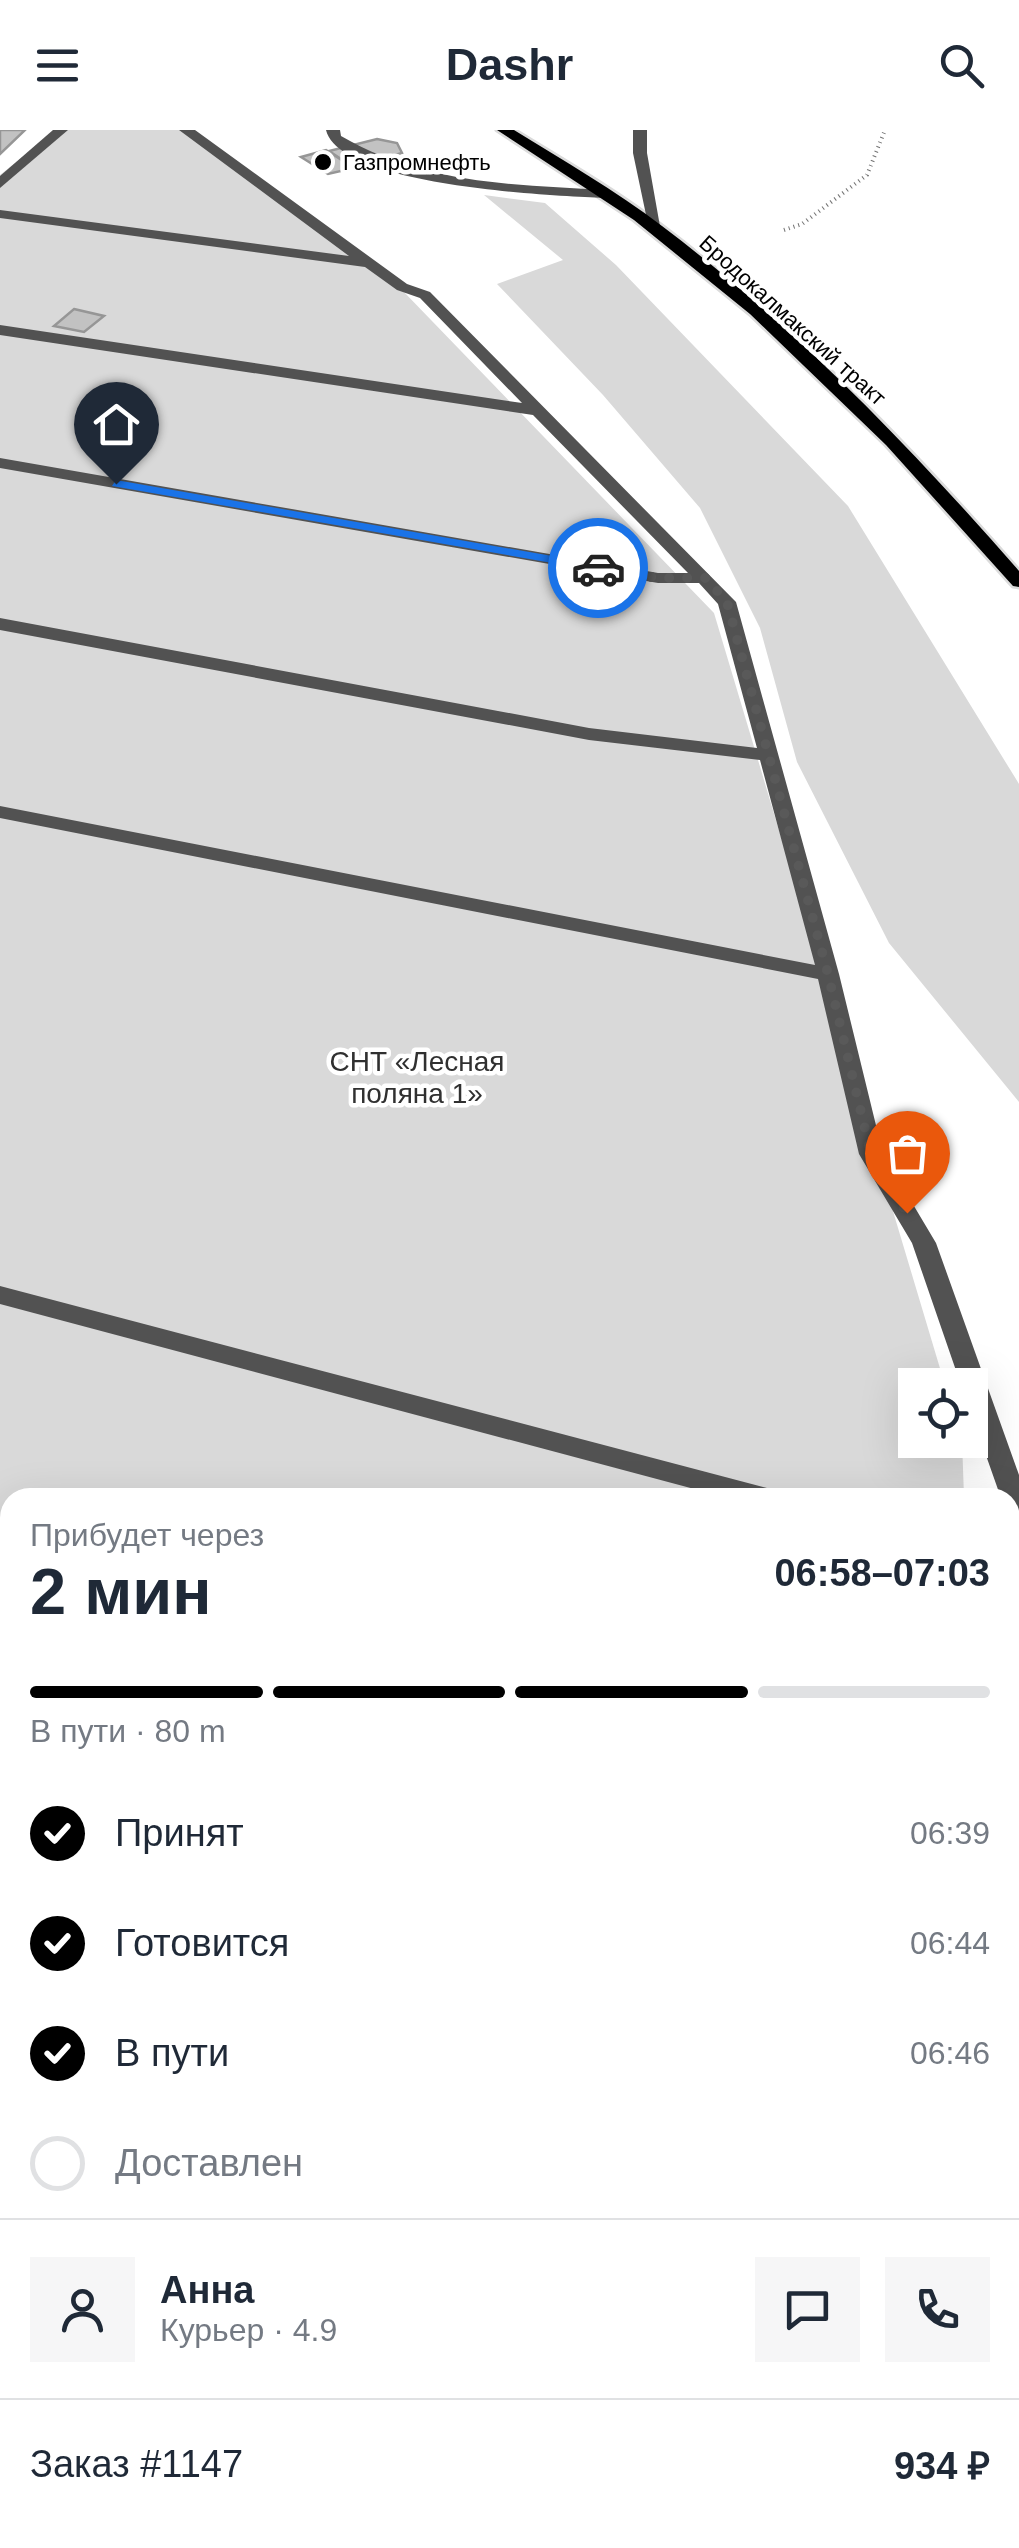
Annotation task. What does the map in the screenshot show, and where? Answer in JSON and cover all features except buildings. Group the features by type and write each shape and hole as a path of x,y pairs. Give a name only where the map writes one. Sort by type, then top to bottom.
{"main road":[{"name":"Бродокалмакский тракт","path":"504,130 656,229 823,371 954,505 1019,582"}],"lane":[{"path":"0,184 62,130"},
{"path":"186,130 402,288 425,295 727,602 828,974 871,1154 924,1243 1011,1488"},
{"path":"334,130 335,138 359,156 403,172 515,188 607,194"},
{"path":"640,130 640,153 656,229"},
{"path":"0,214 374,264"},
{"path":"0,330 536,410"},
{"path":"0,464 658,578 706,578"},
{"path":"0,624 590,734 768,755"},
{"path":"0,812 828,974"},
{"path":"0,1294 729,1488"}],"path":[{"path":"784,230 802,224 867,175 886,130"}],"green space":[{"name":"СНТ «Лесная поляна 1»","path":"56,130 191,130 375,262 714,613 940,1368 898,1368 898,1458 963,1458 964,1488 0,1488 0,175"},
{"path":"484,195 545,203 616,265 848,506 1019,784 1019,1102 889,943 797,762 760,628 700,508 603,395 497,284 563,260"}],"way so far":[{"path":"598,568 658,578 706,578 727,602 828,974 871,1154 907,1213"}],"place":[{"name":"Газпромнефть","path":"323,162"}],"route":[{"path":"116,484 598,568"}]}
